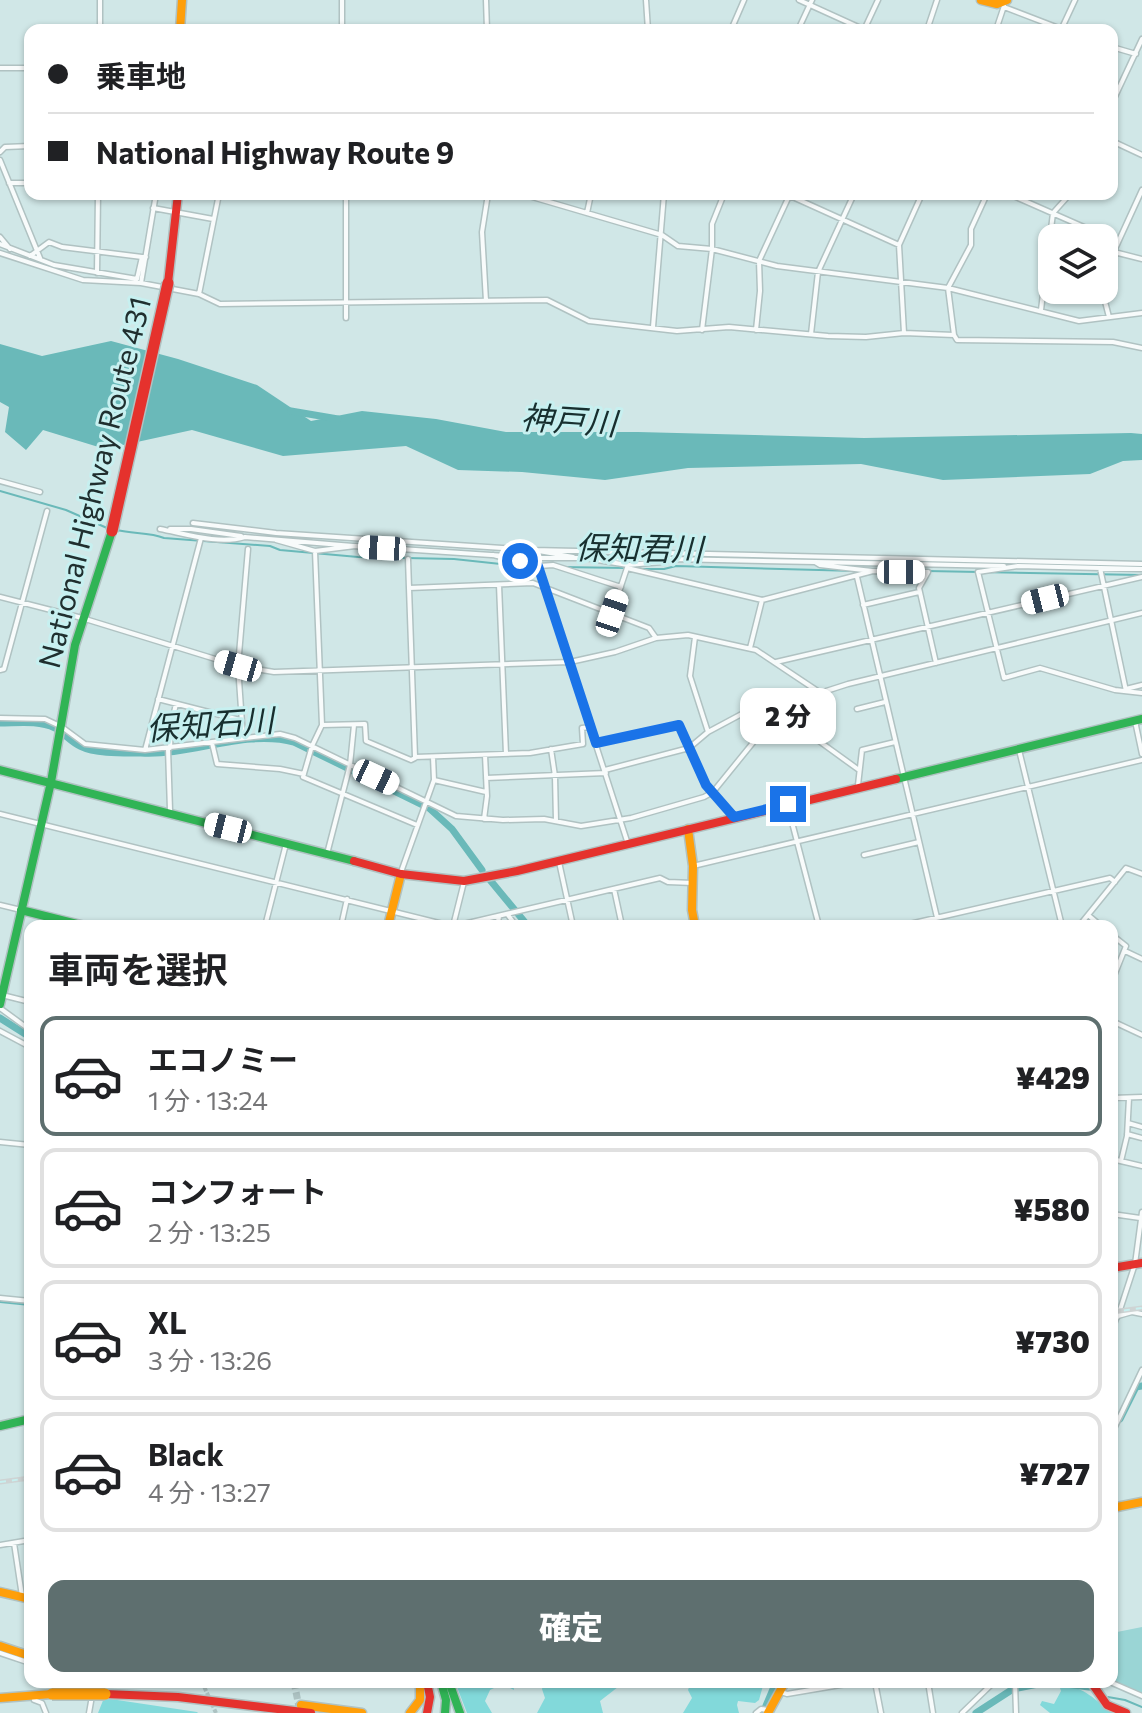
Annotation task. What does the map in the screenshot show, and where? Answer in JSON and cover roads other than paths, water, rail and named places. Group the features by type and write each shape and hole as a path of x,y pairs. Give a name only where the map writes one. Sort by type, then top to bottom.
{"main road":[{"path":"180,24 182,0"},
{"path":"981,0 1005,3"},
{"name":"National Highway Route 431","path":"1,1002 62,731 68,676 82,618 112,531 168,283 177,200"},
{"path":"0,770 401,874 464,881 517,871 1138,720"},
{"path":"688,829 693,866 694,920"},
{"path":"390,920 401,874"},
{"path":"21,910 61,920"},
{"path":"1118,1267 1139,1264"},
{"path":"0,1426 24,1420"},
{"path":"1118,1507 1142,1502"},
{"path":"0,1592 24,1598"},
{"path":"0,1646 24,1654"},
{"path":"0,1701 103,1688 311,1713"},
{"path":"410,1713 420,1700 420,1688"},
{"path":"427,1713 428,1688"},
{"path":"443,1688 445,1713"},
{"path":"451,1688 460,1713"},
{"path":"769,1712 782,1688"},
{"path":"1096,1688 1107,1705 1126,1713"},
{"path":"229,1702 285,1703 362,1713"},
{"path":"247,1704 284,1713"}],"street":[{"path":"100,0 100,24"},
{"path":"342,0 342,24"},
{"path":"486,0 487,24"},
{"path":"646,0 648,24"},
{"path":"734,24 744,0"},
{"path":"799,0 811,2 853,24"},
{"path":"868,24 878,0"},
{"path":"929,24 937,0"},
{"path":"1064,24 1074,1 1066,0"},
{"path":"801,24 811,2"},
{"path":"998,24 1005,3 1049,24"},
{"path":"1118,91 1142,39"},
{"path":"1118,49 1136,54"},
{"path":"0,68 24,68"},
{"path":"1118,144 1142,155"},
{"path":"0,151 5,147 24,146"},
{"path":"0,160 39,259"},
{"path":"9,183 24,183"},
{"path":"1118,242 1142,190"},
{"path":"97,273 98,200"},
{"path":"141,283 155,200"},
{"path":"199,294 218,200"},
{"path":"346,200 346,318"},
{"path":"486,301 482,232 487,200"},
{"path":"543,200 662,235 678,246 712,249 818,272 948,288 1079,321 1142,313"},
{"path":"587,213 590,200"},
{"path":"653,327 664,200"},
{"path":"702,330 712,224 722,200"},
{"path":"756,330 759,261 786,200"},
{"path":"799,200 899,245"},
{"path":"811,334 818,272 851,200"},
{"path":"904,333 899,245 919,200"},
{"path":"984,200 971,229 971,245 948,288 957,340 1113,342 1142,348"},
{"path":"1023,200 1078,224"},
{"path":"1041,310 1053,213 1065,200"},
{"path":"153,208 213,219"},
{"path":"0,237 10,249"},
{"path":"30,256 49,242 62,247 144,257"},
{"path":"0,244 39,259 137,279 144,257"},
{"path":"0,253 83,280 141,283 199,294 226,304 547,300 589,321 677,331 729,327 866,337 904,333 954,335"},
{"path":"1118,253 1142,259"},
{"path":"1106,304 1109,317"},
{"path":"0,481 40,492"},
{"path":"0,670 4,669 47,511"},
{"path":"193,523 276,533 533,550 1142,566"},
{"path":"245,537 201,538 160,529 538,558 1100,568 1142,566"},
{"path":"145,750 201,538"},
{"path":"276,540 315,551 355,546"},
{"path":"243,737 238,666 248,549"},
{"path":"533,550 627,566 762,600 873,571"},
{"path":"315,551 322,725 303,777 417,825"},
{"path":"489,553 538,566 553,565 621,587"},
{"path":"408,559 415,757"},
{"path":"627,566 671,559"},
{"path":"815,562 873,571 928,572 919,588 936,663"},
{"path":"538,566 628,843"},
{"path":"612,613 627,566"},
{"path":"1018,566 978,572 1004,678 1040,668 1142,693"},
{"path":"1100,568 1126,690"},
{"path":"857,577 938,920"},
{"path":"776,662 1142,577"},
{"path":"409,588 533,583 649,628 656,638"},
{"path":"499,585 506,754"},
{"path":"863,605 920,591"},
{"path":"0,597 82,618 238,666 274,672 570,662 673,635 695,636 750,648 819,692"},
{"path":"750,648 762,600"},
{"path":"0,718 35,717 85,744 145,750 280,734 312,746 456,816 544,819 581,826 621,820 713,792 760,734 771,714 819,692 1142,613"},
{"path":"695,636 690,676 708,732"},
{"path":"1126,690 1142,685"},
{"path":"158,699 240,720"},
{"path":"857,709 886,702"},
{"path":"170,814 169,749 176,704"},
{"path":"486,778 606,771 689,748 708,732 751,709 781,707 812,736 859,770"},
{"path":"693,866 1028,788 1142,757 1138,720"},
{"path":"322,725 365,724 366,741 411,760 415,757 506,754 583,744 582,728 591,727"},
{"path":"328,853 350,765 354,725"},
{"path":"596,743 679,725 706,785 734,817"},
{"path":"858,787 862,750 895,742"},
{"path":"212,743 217,764 304,774"},
{"path":"551,749 556,821"},
{"path":"1018,749 1061,920"},
{"path":"484,819 487,792 485,755"},
{"path":"401,874 434,780 433,757"},
{"path":"434,780 487,792"},
{"path":"788,804 818,920"},
{"path":"0,814 430,920"},
{"path":"267,920 286,842"},
{"path":"864,855 919,842"},
{"path":"558,859 572,920"},
{"path":"1084,920 1126,868 1142,874"},
{"path":"486,920 660,878 668,882 693,883"},
{"path":"923,920 1110,878 1115,882"},
{"path":"454,920 464,881"},
{"path":"614,889 621,920"},
{"path":"342,920 347,899"},
{"path":"0,905 21,910"},
{"path":"509,914 512,920"},
{"path":"1088,915 1094,920"},
{"path":"1118,940 1126,946 1118,967"},
{"path":"1125,951 1142,959"},
{"path":"1,1002 24,1002"},
{"path":"1,1002 24,1024"},
{"path":"1118,1024 1142,1035"},
{"path":"0,1031 24,1044"},
{"path":"1118,1098 1142,1097"},
{"path":"1121,1161 1127,1134 1129,1098"},
{"path":"1128,1123 1142,1127"},
{"path":"1127,1134 1142,1138"},
{"path":"0,1142 24,1144"},
{"path":"1118,1160 1142,1166"},
{"path":"1118,1214 1141,1215 1139,1264 1118,1311"},
{"path":"0,1298 24,1300"},
{"path":"1118,1317 1132,1312 1142,1314"},
{"path":"1118,1417 1142,1370"},
{"path":"0,1545 24,1541"},
{"path":"14,1543 24,1589"},
{"path":"0,1653 24,1661"},
{"path":"1118,1686 1142,1696"},
{"path":"89,1713 92,1696 103,1688"},
{"path":"784,1688 787,1694 822,1688"},
{"path":"876,1688 881,1713"},
{"path":"929,1688 933,1713"},
{"path":"962,1713 989,1688"},
{"path":"1015,1688 1016,1713"},
{"path":"0,1701 38,1701 45,1707 46,1713"},
{"path":"756,1713 761,1709 769,1712"}],"waterway":[{"name":"神戸川","path":"291,411 338,419"},
{"name":"保知君川","path":"0,491 66,510 107,528"},
{"name":"保知君川","path":"117,530 164,538 270,546 280,550 358,557 454,559 539,568"},
{"name":"保知君川","path":"637,569 676,566 857,571"},
{"name":"保知君川","path":"561,567 626,568"},
{"name":"保知君川","path":"927,571 1141,575"},
{"name":"保知石川","path":"0,723 48,725 80,746 110,752 160,753 256,739 294,742 429,808 452,829 482,870"},
{"name":"保知石川","path":"490,880 523,920"},
{"path":"0,1018 24,1033"},
{"path":"0,1302 24,1304"},
{"name":"保知石川","path":"1120,1419 1136,1387 1142,1386"},
{"path":"763,1713 773,1688"},
{"path":"976,1713 1018,1688"},
{"path":"1108,1697 1142,1707"}],"tunnel":[{"path":"205,1688 216,1713"},
{"path":"295,1688 299,1707"}],"railway":[{"path":"1118,1311 1142,1308"},
{"path":"0,1482 24,1479"}]}
